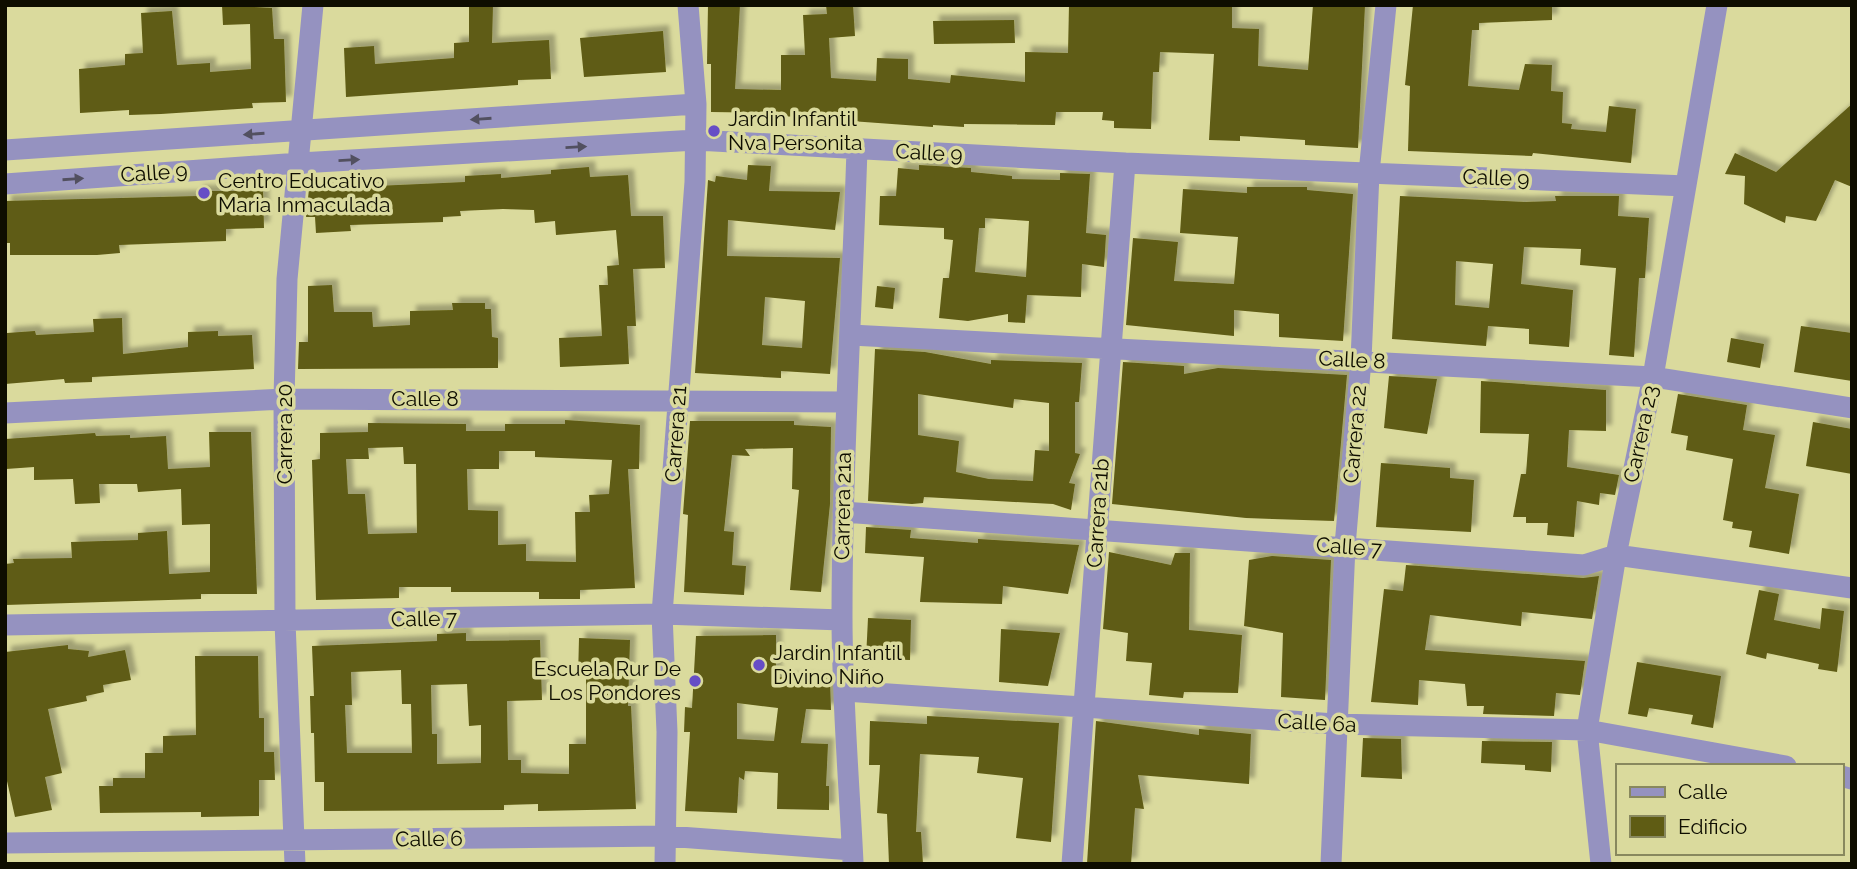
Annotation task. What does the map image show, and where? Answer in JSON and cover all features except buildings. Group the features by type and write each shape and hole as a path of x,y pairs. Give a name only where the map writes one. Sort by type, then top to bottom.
{"street":[{"name":"Carrera 20","path":"295,864 285,622 284,399 287,279 304,131 313,5"},
{"name":"Carrera 21","path":"665,864 662,614 696,140 696,104 688,5"},
{"name":"Carrera 22","path":"1331,864 1335,724 1345,546 1361,360 1369,173 1386,5"},
{"name":"Carrera 23","path":"1601,864 1587,730 1616,555 1653,377 1717,5"},
{"name":"Calle 9","path":"5,150 696,104"},
{"name":"Calle 9","path":"5,184 300,163 696,140 1125,163 1686,186"},
{"name":"Carrera 21a","path":"853,857 842,620 844,402 851,335 857,149"},
{"name":"Carrera 21b","path":"1072,864 1125,163"},
{"name":"Calle 8","path":"851,335 1653,377 1852,408"},
{"name":"Calle 8","path":"5,413 284,399 679,399 844,402"},
{"name":"Calle 7","path":"843,512 1097,533 1345,546 1584,565 1616,555 1852,588"},
{"name":"Calle 7","path":"5,625 662,614 842,620"},
{"name":"Calle 6a","path":"845,691 1335,724 1587,730 1775,764"},
{"name":"Calle 6","path":"5,843 666,836 853,857"}],"place":[{"name":"Jardin Infantil Nva Personita","path":"714,131"},
{"name":"Centro Educativo Maria Inmaculada","path":"204,193"},
{"name":"Jardin Infantil Divino Niño","path":"759,665"},
{"name":"Escuela Rur De Los Pondores","path":"695,681"}]}
